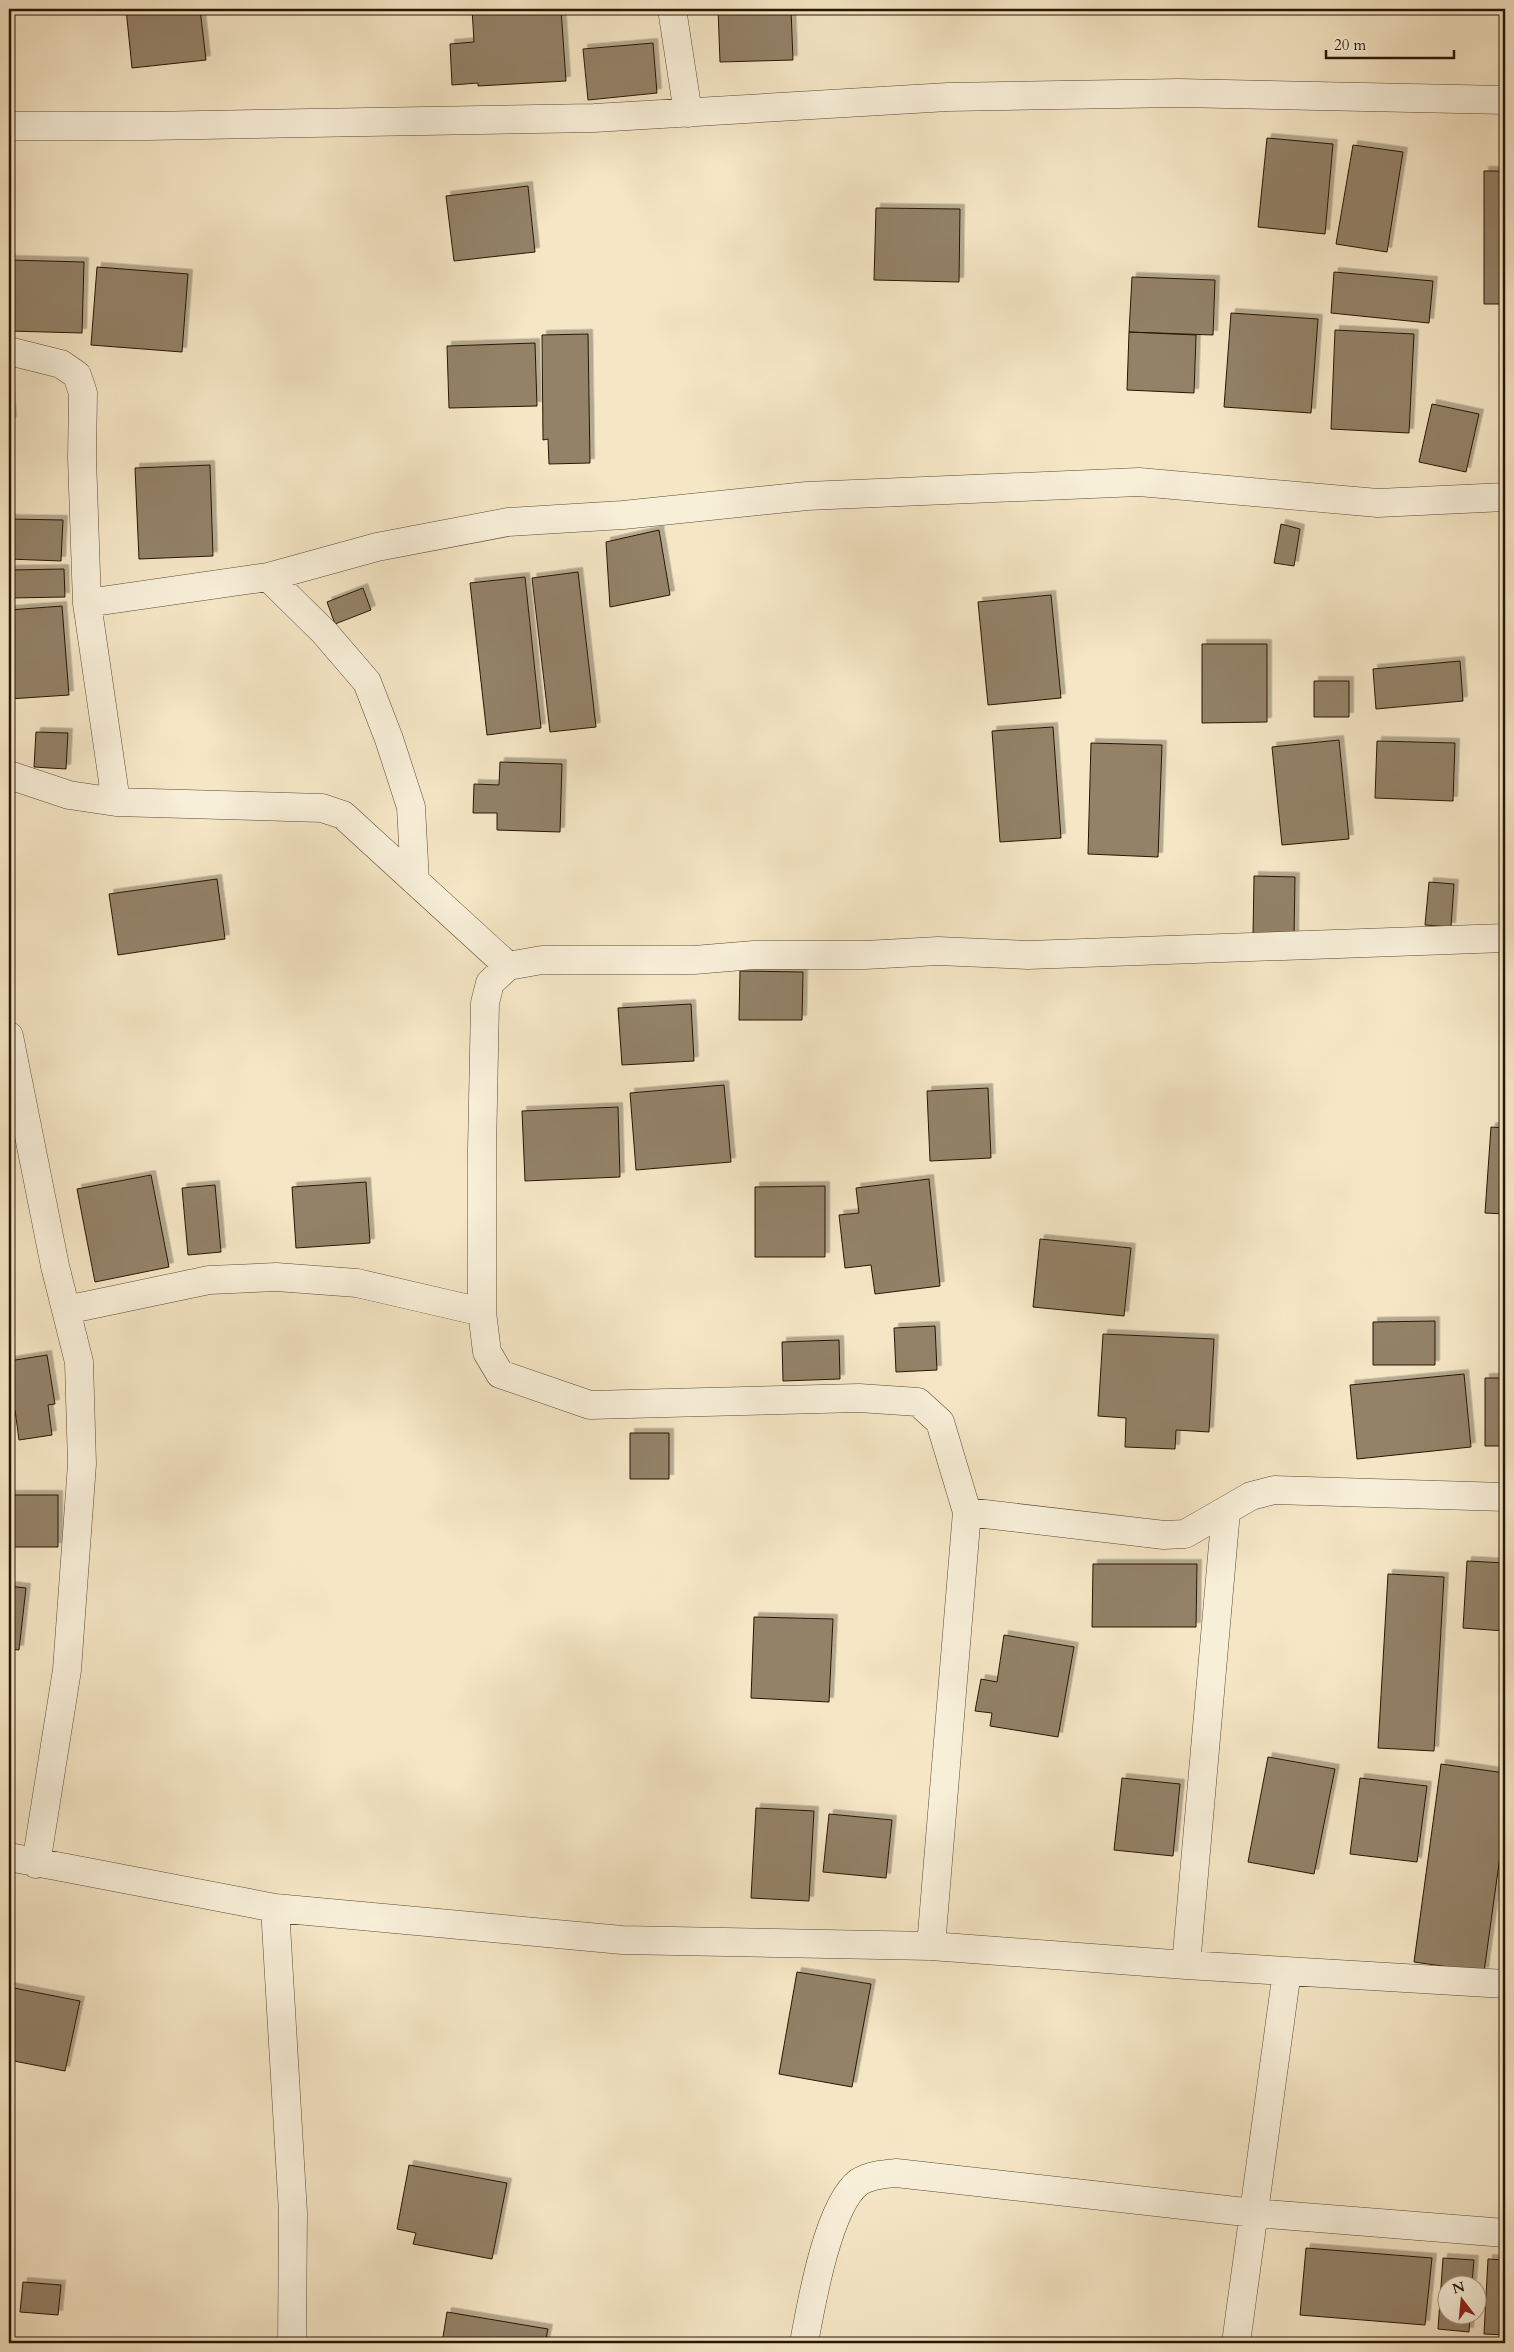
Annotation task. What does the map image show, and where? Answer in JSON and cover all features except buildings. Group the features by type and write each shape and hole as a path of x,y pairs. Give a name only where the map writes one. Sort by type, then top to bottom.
{"street":[{"path":"672,9 688,113"},
{"path":"9,126 148,126 594,118 948,97 1169,93 1505,100"},
{"path":"9,351 61,364 76,375 83,393 82,458 87,603 116,802"},
{"path":"87,603 268,577 377,547 508,522 623,515 807,496 1139,482 1378,503 1505,497"},
{"path":"268,577 324,632 367,682 389,739 411,807 415,881"},
{"path":"9,775 69,795 116,802 322,808 343,815 508,966"},
{"path":"932,1946 967,1512 940,1422 918,1402 859,1398 590,1405 500,1374 487,1352 482,1312 482,1150 485,1003 490,983 508,966 542,960 694,960 754,956 864,955 938,951 1028,956 1505,938"},
{"path":"9,1036 29,1143 79,1362 82,1464 67,1670 36,1864"},
{"path":"66,1310 209,1280 276,1277 357,1283 482,1312"},
{"path":"967,1512 1185,1534 1251,1496 1274,1490 1505,1497"},
{"path":"1186,1965 1226,1511"},
{"path":"9,1857 36,1864 276,1908 622,1940 932,1946 1186,1965 1505,1984"},
{"path":"276,1908 292,2213 292,2343"},
{"path":"1236,2343 1287,1971"},
{"path":"804,2343 812,2294 836,2218 847,2195 859,2182 872,2176 896,2172 1254,2213 1505,2233"}]}
